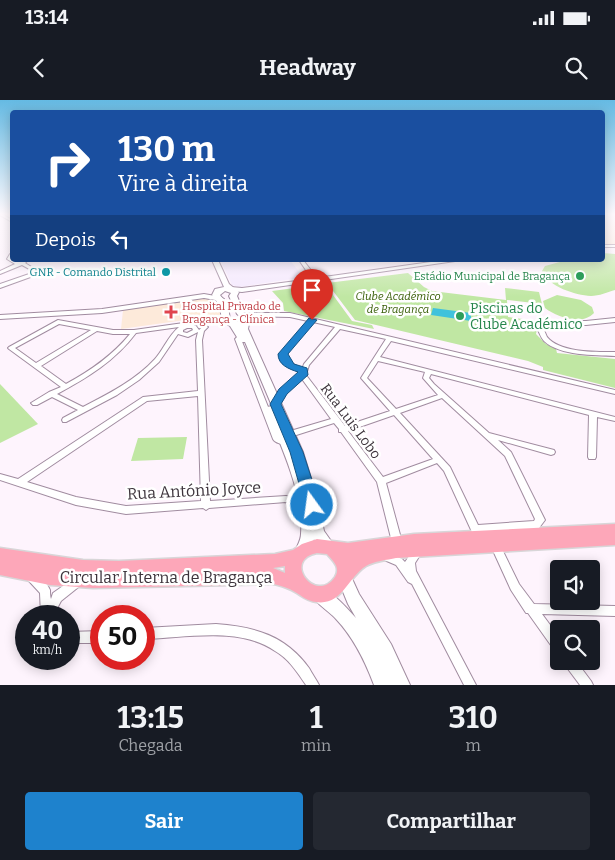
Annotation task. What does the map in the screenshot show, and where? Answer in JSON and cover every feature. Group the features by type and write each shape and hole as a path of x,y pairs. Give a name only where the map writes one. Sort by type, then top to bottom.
{"main road":[{"path":"211,262 220,284 219,294 227,317 237,320 244,329 276,404 287,438 304,504 308,534 293,571 300,586 318,594 337,607 349,620 365,646 383,685"},
{"path":"216,262 226,285 235,291"},
{"path":"219,294 235,291"},
{"path":"235,291 232,296 242,335 310,491 318,533 343,560 345,575 353,599 380,641 401,685"},
{"path":"318,594 332,591 345,575 363,559 378,554 494,540 615,530"},
{"path":"300,554 315,546 331,549 361,549 396,542 615,538"},
{"name":"Circular Interna de Bragança","path":"0,556 83,566 119,568 275,561 300,554"},
{"name":"Circular Interna de Bragança","path":"0,568 81,580 258,575 274,576 300,586"}],"street":[{"path":"0,273 23,262 36,271 34,274 0,286"},
{"path":"302,262 316,280"},
{"path":"235,291 441,262"},
{"path":"0,317 102,311 219,294"},
{"path":"66,386 11,348 58,322 96,329 134,332 274,316 299,317 615,392"},
{"path":"185,333 205,326 237,320"},
{"path":"303,373 290,366 283,358 283,354 312,320"},
{"path":"615,320 586,323 550,323 541,330 549,341 563,348 615,354"},
{"path":"66,420 132,381 158,360 170,341 196,328 192,324"},
{"path":"185,333 192,324"},
{"path":"205,326 201,331 199,342 206,506"},
{"path":"276,404 283,392 303,373 339,326"},
{"path":"165,328 185,333 199,342"},
{"path":"36,366 96,329"},
{"path":"35,403 109,361 125,346 134,332"},
{"path":"389,339 364,378 447,469 475,529 536,525 540,520 508,454 426,378 428,372"},
{"path":"376,358 615,419"},
{"name":"Rua Luis Lobo","path":"303,373 342,430 381,481 396,542"},
{"path":"269,390 283,392"},
{"path":"20,483 145,399 201,393"},
{"path":"51,394 83,410"},
{"path":"342,430 444,395"},
{"path":"592,457 593,413"},
{"path":"287,438 335,420"},
{"path":"488,434 551,452"},
{"path":"381,481 438,460"},
{"name":"Rua António Joyce","path":"0,477 76,501 126,510 286,499 304,504"},
{"path":"286,499 298,493 300,488"},
{"path":"494,540 515,587 550,636"},
{"path":"421,548 410,562 411,572 470,685"},
{"path":"378,554 399,562 418,588"},
{"path":"26,572 45,591 46,605"},
{"path":"53,605 58,597 81,580"},
{"path":"530,610 615,611"},
{"path":"155,633 221,630 254,634 284,651 298,664 313,685"},
{"path":"576,670 587,685"}],"shaded area":[{"path":"605,242 615,242 615,244 605,244"},
{"path":"221,262 292,262 300,273 299,278 239,287 232,285"},
{"name":"Hospital Privado de Bragança - Clínica","path":"204,298 217,301 221,315 121,329 123,310"}],"green space":[{"name":"Estádio Municipal de Bragança","path":"605,253 615,254 615,290 591,296 570,292 556,286 545,277 542,271 545,266 560,262 605,262"},
{"name":"Clube Académico de Bragança","path":"408,273 424,287 432,291 506,300 505,288 539,292 542,304 507,300 508,317 544,322 538,325 536,334 546,344 556,349 557,353 615,359 615,388 543,370 543,367 528,361 355,320 327,283"},
{"path":"325,284 352,321 372,325 374,329 284,311 283,303 272,291"},
{"path":"557,295 581,300 592,307 594,313 589,317 576,320 563,317 545,308 543,301"},
{"path":"0,384 38,424 0,443"},
{"path":"187,437 183,459 131,461 138,438"}],"water":[{"path":"433,308 471,313 471,321 431,315"}],"place":[{"name":"GNR - Comando Distrital","path":"166,272"},
{"name":"Estádio Municipal de Bragança","path":"580,276"},
{"name":"Hospital Privado de Bragança - Clínica","path":"171,312"},
{"name":"Piscinas do Clube Académico","path":"460,316"}],"route":[{"path":"312,320 283,354 285,362 296,369 304,371 283,392 276,404 297,452 310,491 312,505"}]}
